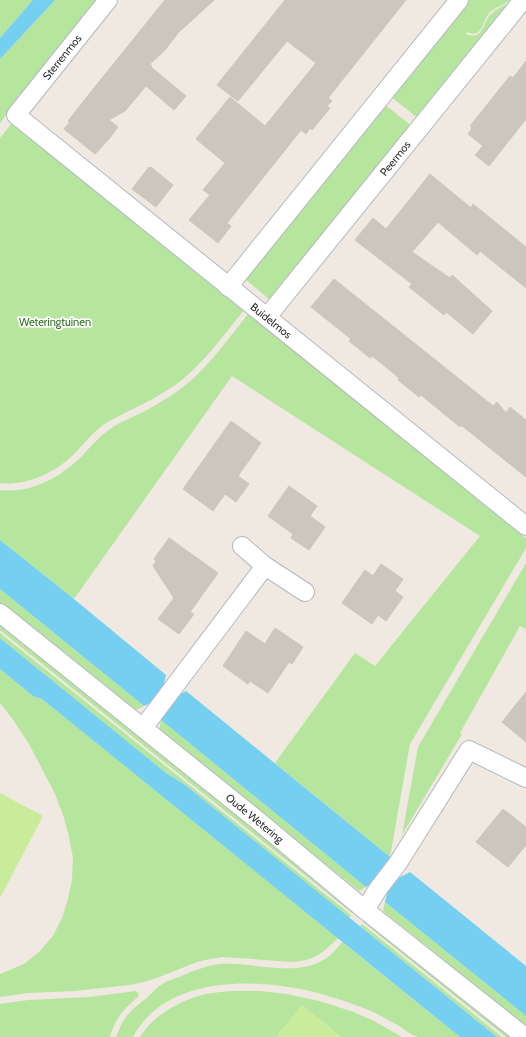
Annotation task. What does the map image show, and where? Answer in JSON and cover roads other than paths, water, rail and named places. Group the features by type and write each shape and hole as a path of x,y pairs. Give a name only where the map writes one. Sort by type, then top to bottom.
{"street":[{"name":"Sterrenmos","path":"16,114 108,0"},
{"path":"228,287 459,0"},
{"name":"Peermos","path":"266,317 523,0"},
{"name":"Buidelmos","path":"16,114 228,287 526,526"},
{"path":"242,546 265,566 305,592"},
{"path":"143,728 176,682 265,566"},
{"name":"Oude Wetering","path":"0,613 256,819 365,910 524,1037"},
{"path":"365,910 378,889 398,863 469,750 526,778"}],"water":[{"path":"33,0 55,0 0,59 0,38"},
{"path":"0,540 166,675 163,688 174,697 186,691 390,857 387,869 398,878 410,872 526,966 526,1016 385,902 388,890 378,882 366,887 161,720 164,709 154,701 144,706 0,589"},
{"path":"0,638 166,773 184,784 497,1037 460,1037 42,699 33,696 0,669"}],"park label":[{"name":"Weteringtuinen","path":"55,322"}]}
